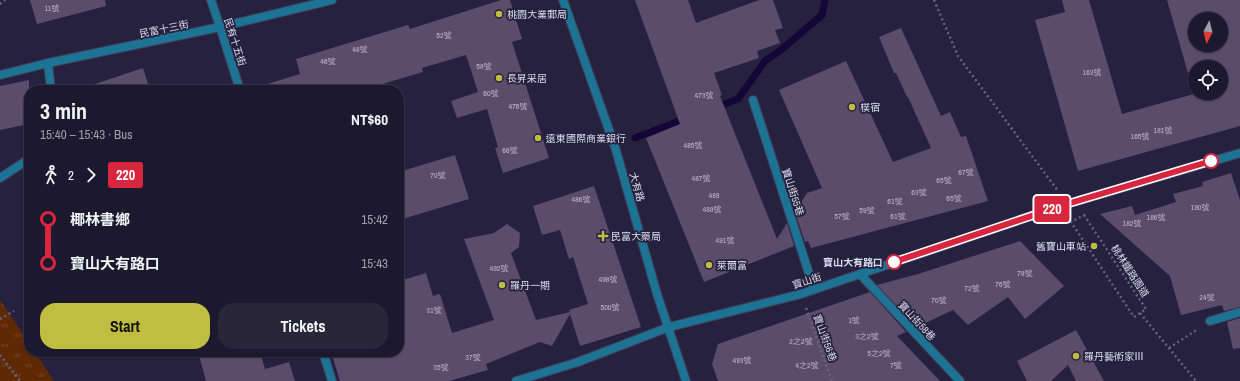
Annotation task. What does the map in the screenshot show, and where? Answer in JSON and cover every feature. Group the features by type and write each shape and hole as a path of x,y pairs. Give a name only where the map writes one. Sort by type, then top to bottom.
{"street":[{"name":"民有十五街","path":"211,0 238,85"},
{"name":"民富十三街","path":"0,75 48,63 220,28 332,0"},
{"name":"大有路","path":"563,0 615,147 657,294 686,381"},
{"path":"48,63 50,85"},
{"name":"寶山街55巷","path":"753,100 814,289"},
{"name":"寶山街","path":"516,381 578,362 668,327 800,294 1067,204 1240,153"},
{"path":"0,178 24,162"},
{"name":"寶山街58巷","path":"860,274 960,381"},
{"path":"1210,321 1240,312"},
{"path":"325,357 332,381"}],"path":[{"path":"0,4 5,0"},
{"path":"934,0 958,56 1055,186"},
{"name":"桃林鐵路園道","path":"1084,215 1146,309 1140,313 1134,317 1071,222 1084,215"},
{"name":"寶山街56巷","path":"803,301 832,381"},
{"path":"0,320 14,311"},
{"path":"1140,313 1196,381"},
{"path":"1169,348 1210,321"},
{"path":"0,355 20,381"}],"green space":[{"path":"0,300 24,336 24,357 38,357 54,381 0,381"}],"building":[{"path":"30,0 105,0 106,6 37,24"},
{"name":"長昇采居","path":"501,0 510,0 522,39 512,42 549,158 503,173 495,148 498,147 487,109 457,118 451,101 478,92 466,55 422,68 423,72 379,85 264,85 300,74 296,59 408,25 410,29"},
{"path":"635,0 688,0 696,23 759,0 773,0 783,28 775,30 780,43 757,51 759,58 714,73 722,95 720,96 777,239 787,223 794,246 704,282 646,138 680,124"},
{"path":"1062,0 1089,0 1122,114 1188,96 1188,100 1228,100 1228,60 1188,60 1188,73 1167,0 1240,0 1240,126 1078,171 1035,20 1065,12"},
{"path":"901,28 941,116 950,112 961,137 966,136 988,201 811,248 808,241 805,242 795,212 807,193 822,188 779,90 846,61 893,162 931,148 908,97 896,73 894,73 879,37"},
{"path":"143,68 148,85 92,85"},
{"path":"29,80 29,85 24,85 24,125 0,130 0,86"},
{"path":"455,155 469,199 404,218 404,170"},
{"path":"1231,173 1240,200 1240,307 1224,311 1222,305 1181,315 1170,276 1100,214 1132,206 1135,215 1176,202 1173,194 1203,186 1202,182"},
{"path":"594,186 641,327 580,346 570,314 552,346 540,342 486,364 488,370 449,381 340,381 333,357 404,357 404,280 426,273 433,296 440,294 452,333 494,320 464,239 494,233 507,224 520,233 519,247 511,253 536,320 570,312 569,310 588,304 573,257 569,259 560,230 542,235 533,206"},
{"path":"1020,241 1064,286 1025,319 1008,297 968,325 953,310 917,327 877,285 918,274"},
{"path":"870,292 906,332 897,336 940,381 718,381 712,364 718,344"},
{"path":"1240,318 1240,348 1233,349 1227,322"},
{"path":"1076,330 1104,381 1076,381 1068,365 1051,381 1027,381 1017,361"},
{"path":"199,357 261,357 265,369 289,362 295,381 206,381"}],"waterway":[{"path":"716,107 738,99 765,61 781,50 822,15 825,0"},
{"path":"635,138 687,118"}],"bus line":[{"name":"220","path":"894,262 1067,204 1211,161"}],"place":[{"name":"桃園大業郵局","path":"499,14"},
{"name":"長昇采居","path":"499,78"},
{"name":"樸宿","path":"852,107"},
{"name":"遠東國際商業銀行","path":"538,138"},
{"name":"民富大藥局","path":"603,236"},
{"name":"舊寶山車站","path":"1094,246"},
{"name":"寶山大有路口","path":"894,262"},
{"name":"萊爾富","path":"709,265"},
{"name":"羅丹一期","path":"502,285"},
{"name":"羅丹藝術家Ⅲ","path":"1076,356"}]}
